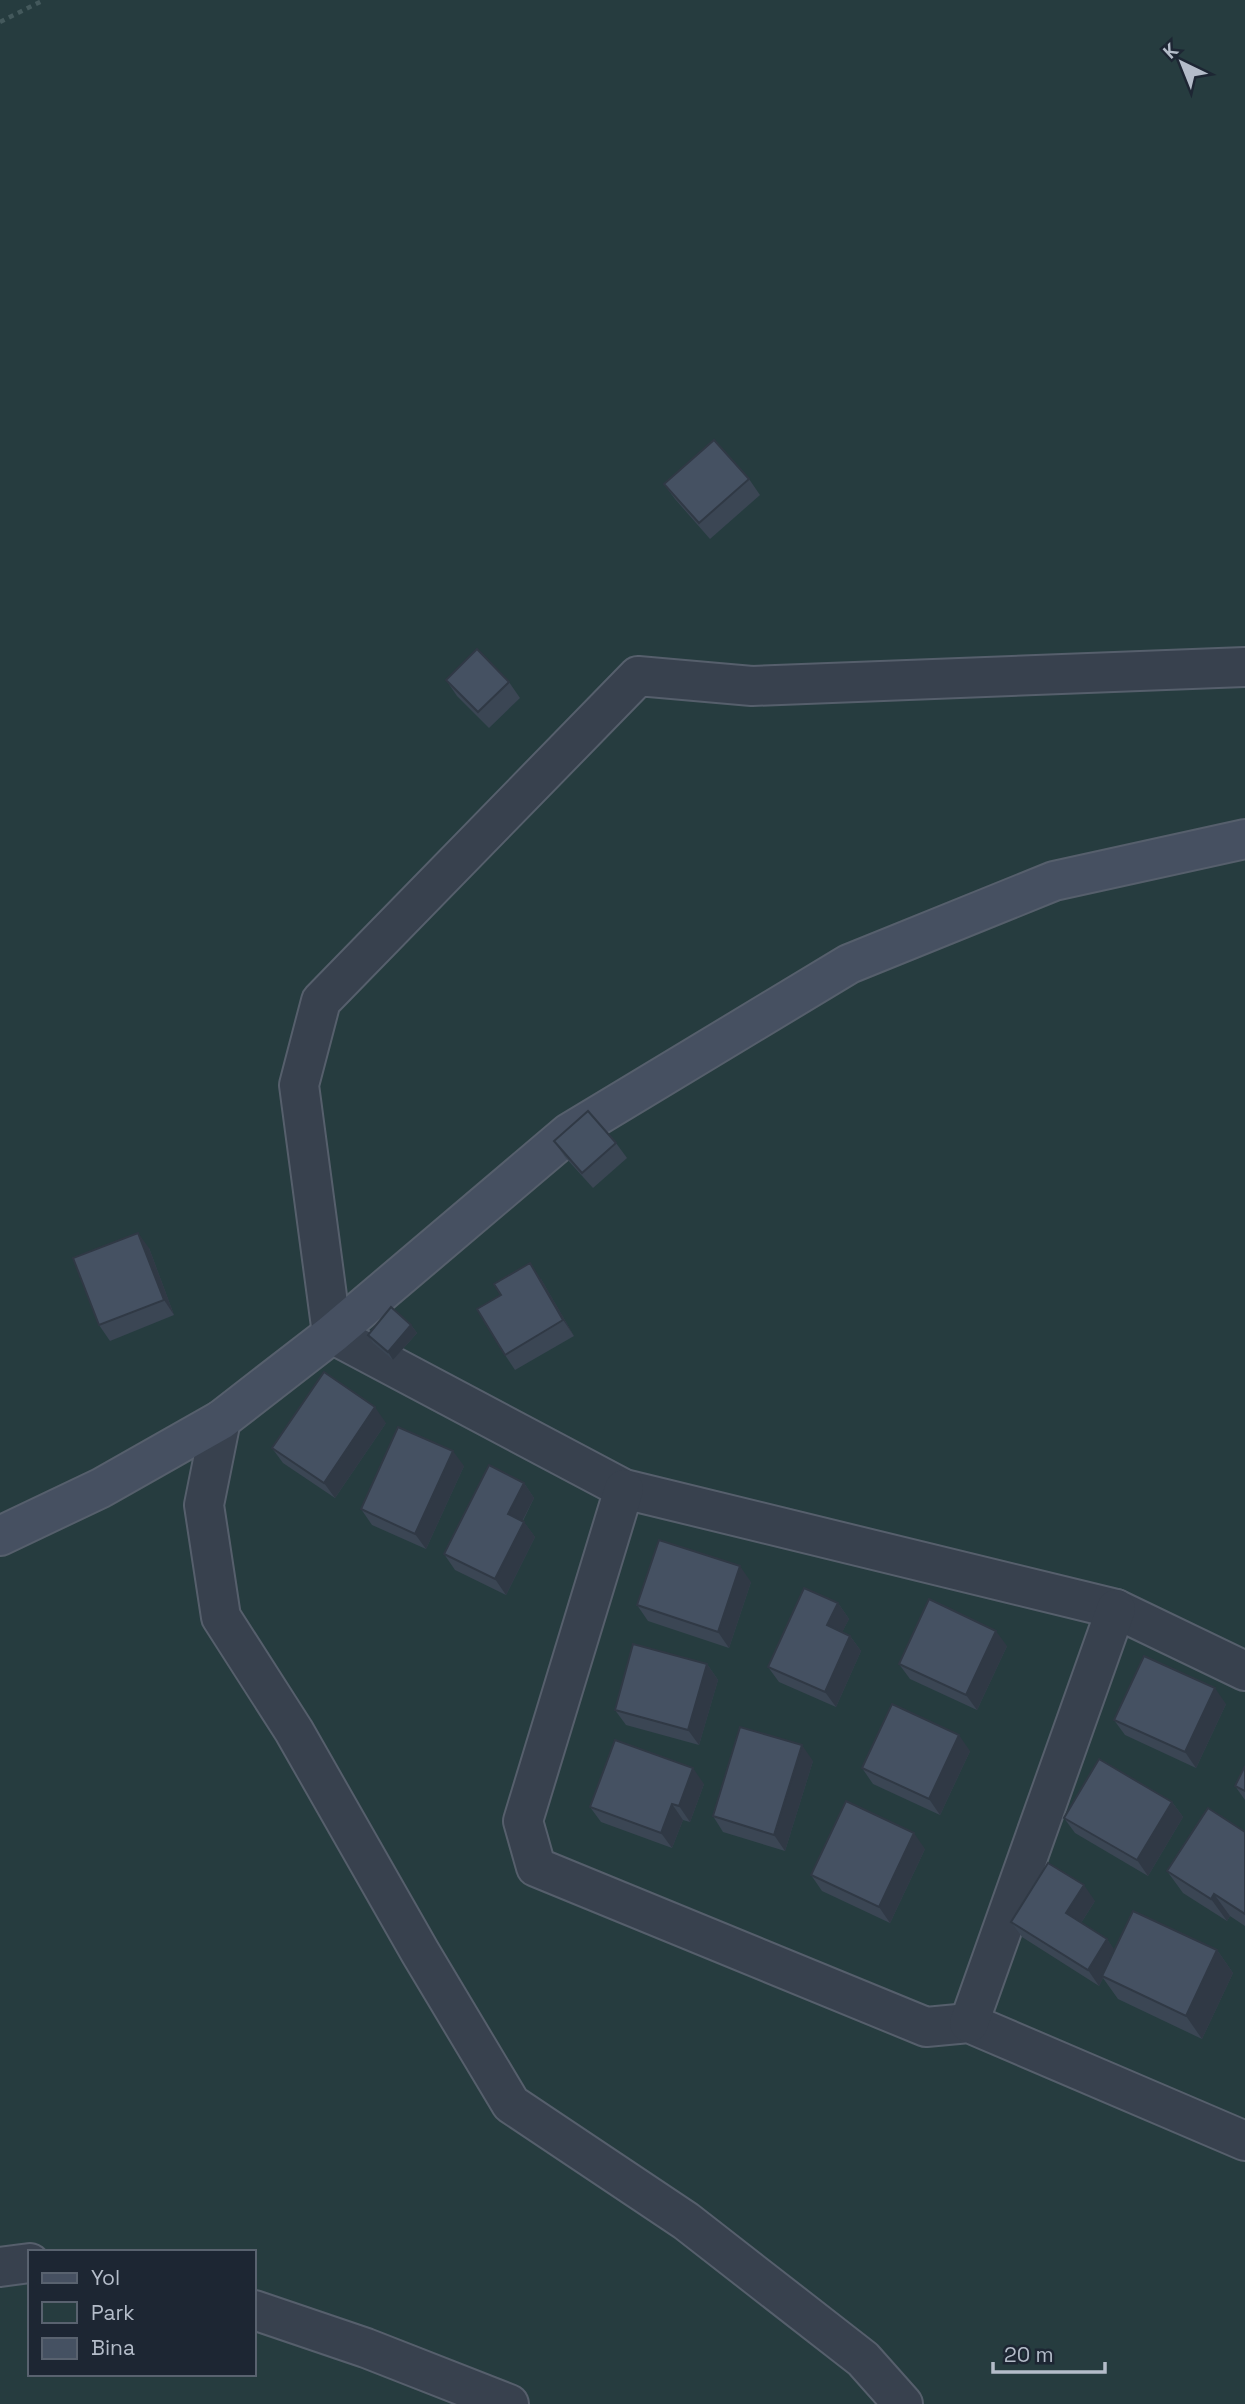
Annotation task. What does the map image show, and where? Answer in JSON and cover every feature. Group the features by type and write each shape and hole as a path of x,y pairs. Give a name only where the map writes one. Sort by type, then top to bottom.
{"main road":[{"path":"0,1536 101,1488 221,1420 332,1334 569,1133 849,964 1054,881 1245,839"}],"street":[{"path":"1245,667 752,686 638,676 321,1001 299,1085 332,1334 624,1489 1116,1609 1245,1671"},
{"path":"221,1420 204,1505 221,1616 294,1731 420,1952 511,2104 686,2221 863,2359 902,2404"},
{"path":"624,1489 523,1821 536,1867 926,2027 969,2023 1244,2139"},
{"path":"969,2023 1116,1609"},
{"path":"0,2267 28,2263"},
{"path":"256,2311 366,2348 509,2404"}],"path":[{"path":"0,22 44,0"}],"green space":[{"path":"0,0 1245,0 1245,2404 0,2404"}],"building":[{"path":"714,440 749,479 699,523 664,484"},
{"path":"477,649 509,682 478,712 446,680"},
{"path":"588,1111 616,1143 582,1173 554,1141"},
{"path":"138,1233 164,1300 99,1325 73,1258"},
{"path":"530,1263 563,1320 505,1355 477,1309 501,1295 494,1284"},
{"path":"391,1307 411,1325 388,1352 368,1335"},
{"path":"324,1372 375,1407 324,1483 272,1448"},
{"path":"398,1427 453,1451 415,1534 361,1509"},
{"path":"489,1465 524,1483 508,1514 524,1522 495,1579 444,1554"},
{"path":"659,1540 740,1566 718,1632 637,1605"},
{"path":"804,1588 838,1603 827,1625 850,1636 825,1692 768,1667"},
{"path":"929,1599 996,1631 966,1695 899,1664"},
{"path":"633,1644 707,1664 688,1730 615,1710"},
{"path":"1144,1656 1215,1688 1185,1752 1114,1720"},
{"path":"892,1704 959,1735 929,1799 862,1768"},
{"path":"740,1727 802,1745 774,1835 713,1816"},
{"path":"615,1740 693,1768 679,1806 672,1804 661,1833 590,1807"},
{"path":"1099,1759 1172,1802 1137,1860 1064,1818"},
{"path":"1245,1766 1245,1791 1235,1786"},
{"path":"846,1801 914,1833 879,1907 811,1875"},
{"path":"1208,1808 1245,1832 1245,1914 1214,1894 1211,1899 1167,1871"},
{"path":"1048,1863 1084,1885 1066,1913 1107,1939 1088,1970 1011,1922"},
{"path":"1133,1911 1217,1950 1186,2016 1102,1976"}]}
